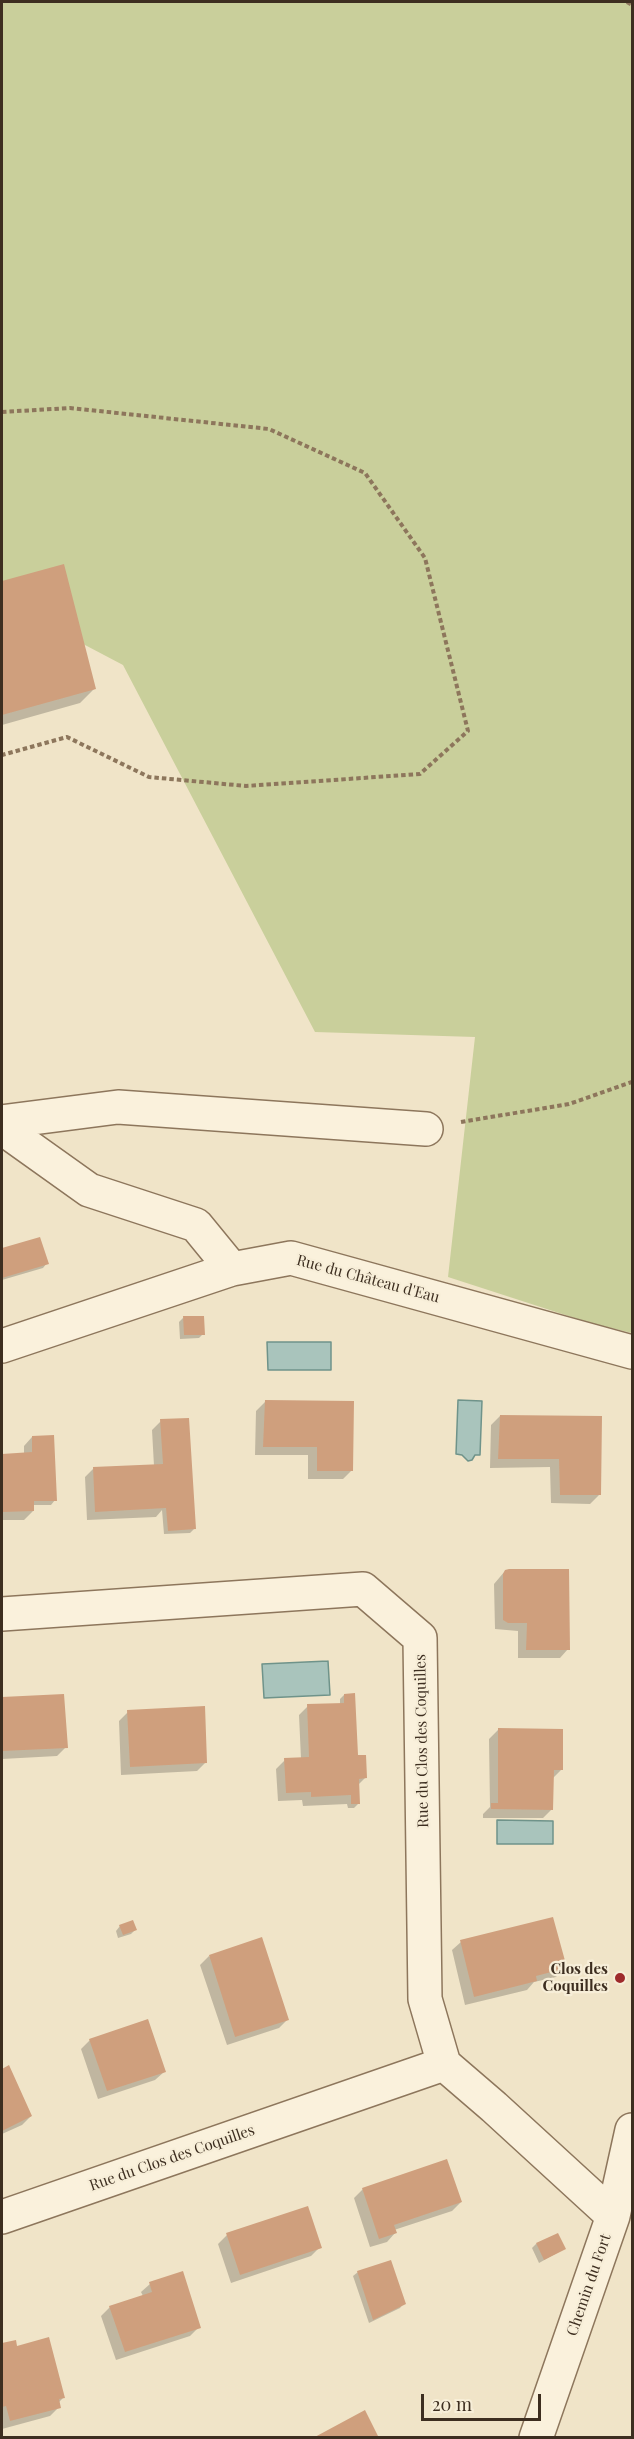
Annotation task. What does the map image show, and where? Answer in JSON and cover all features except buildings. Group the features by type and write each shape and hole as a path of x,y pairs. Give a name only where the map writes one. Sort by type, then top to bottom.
{"street":[{"path":"2,1122 118,1107 426,1129"},
{"path":"2,1128 89,1190 196,1225 232,1269"},
{"name":"Rue du Château d'Eau","path":"2,1346 232,1269 291,1258 633,1352"},
{"name":"Rue du Clos des Coquilles","path":"2,1614 363,1589 420,1638 425,1999 444,2064 2,2217"},
{"path":"444,2064 613,2216"},
{"name":"Chemin du Fort","path":"536,2438 613,2216 633,2130"}],"path":[{"path":"627,2 633,5"},
{"path":"2,412 70,408 268,429 365,473 425,558 468,730 420,774 246,786 149,777 67,737 2,755"},
{"path":"426,1129 569,1104 633,1082"}],"green space":[{"path":"2,2 632,2 632,1333 590,1323 448,1277 475,1037 315,1032 123,665 9,605 2,607"}],"water":[{"path":"267,1342 331,1342 331,1370 268,1370"},
{"path":"458,1400 482,1401 480,1455 475,1455 472,1460 468,1461 462,1455 456,1454"},
{"path":"328,1661 330,1695 264,1698 262,1664"},
{"path":"497,1820 553,1821 553,1844 497,1844"}],"place":[{"name":"Clos des Coquilles","path":"620,1978"}]}
